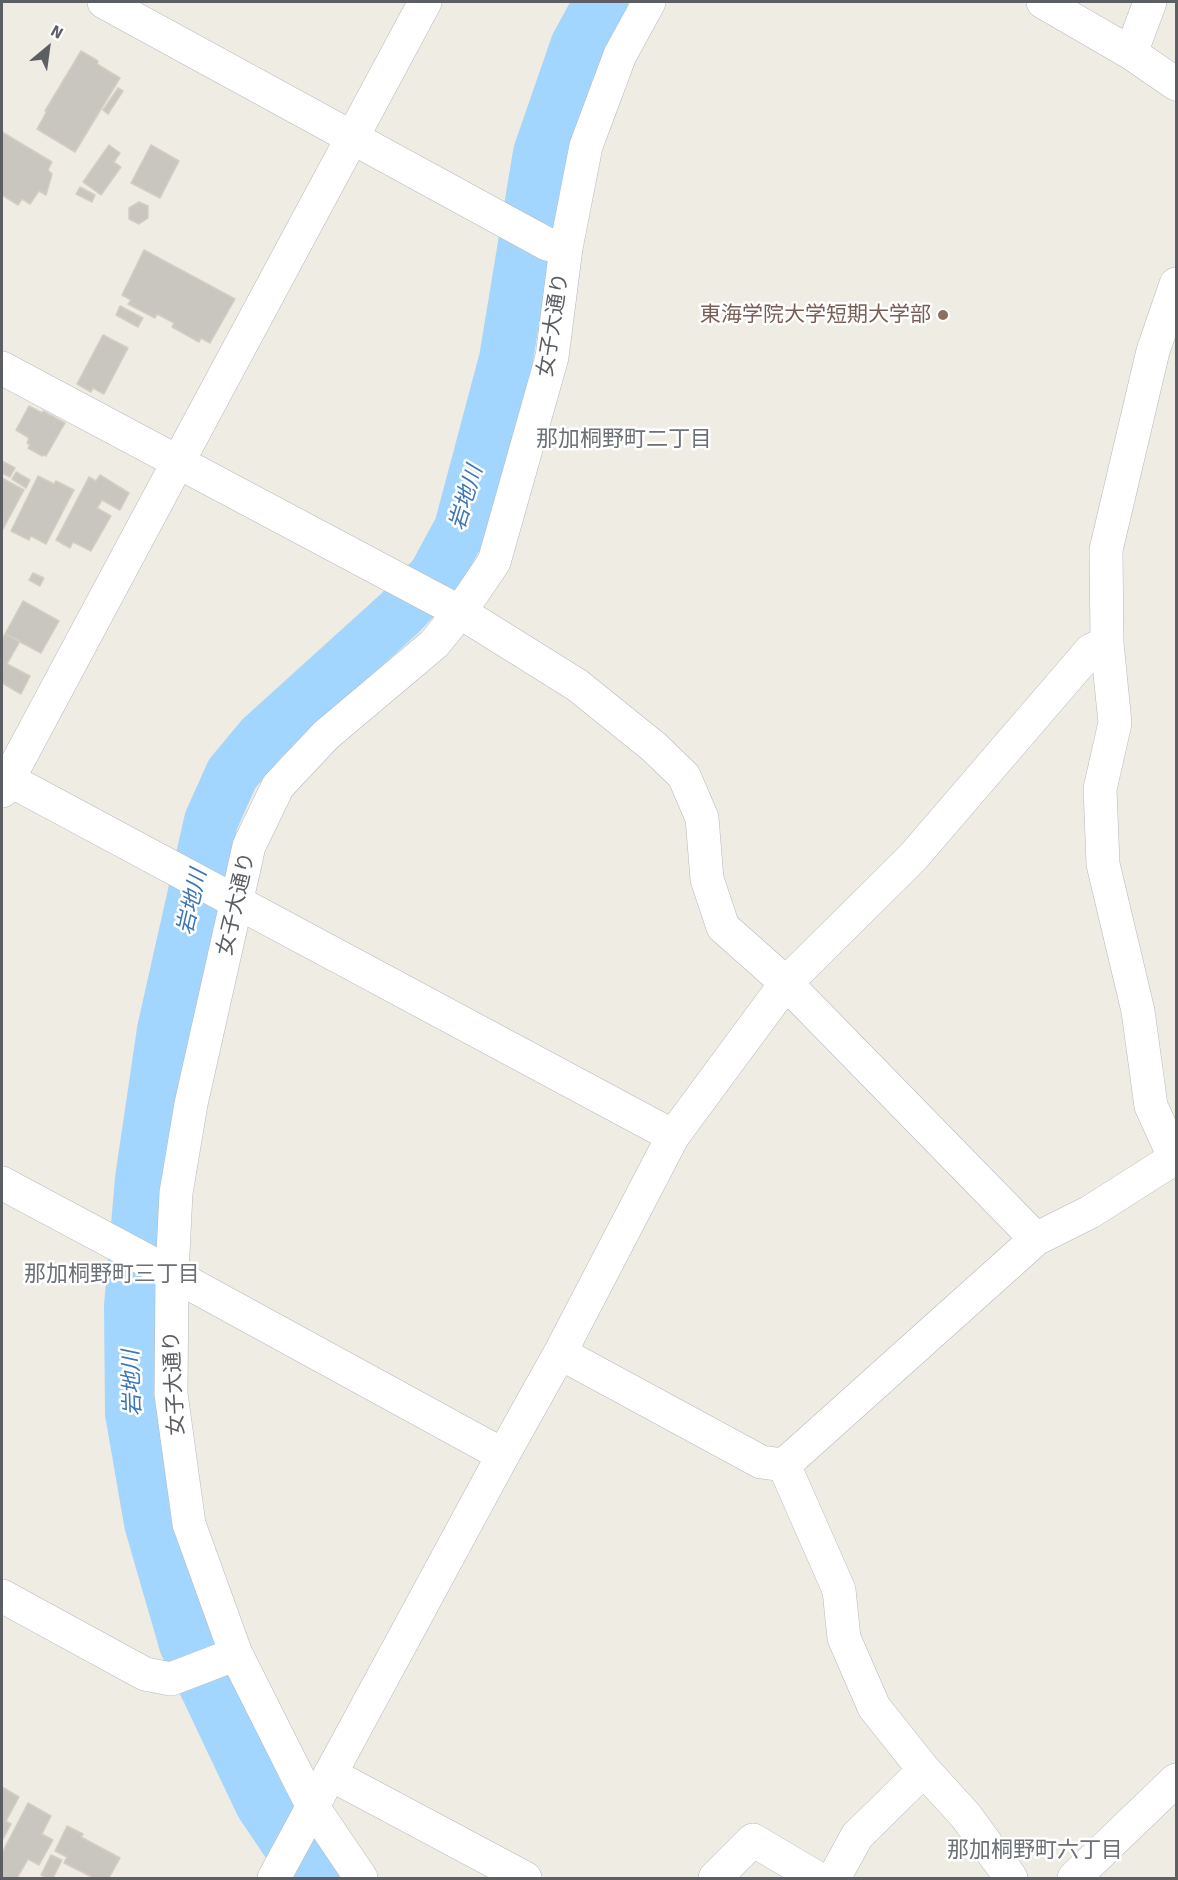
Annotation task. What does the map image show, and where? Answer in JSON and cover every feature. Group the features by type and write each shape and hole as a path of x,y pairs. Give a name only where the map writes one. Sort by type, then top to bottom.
{"street":[{"path":"104,2 352,139 556,246"},
{"path":"425,2 4,782 180,871 673,1136"},
{"name":"女子大通り","path":"361,1878 308,1816 229,1657 189,1524 171,1394 166,1271 176,1193 228,897 249,846 279,786 326,735 434,644 452,608 494,562 552,357 556,246 586,146 620,55 649,2"},
{"path":"1043,2 1131,53 1176,84"},
{"path":"1131,53 1150,2"},
{"path":"560,1353 761,1462 784,1465 1036,1239 1090,1212 1176,1160 1151,1106 1137,1011 1103,864 1100,789 1115,723 1107,643 1106,550 1153,351 1176,284"},
{"path":"2,368 452,608 577,685 654,747 684,776 702,818 707,879 723,927 786,983 1036,1239"},
{"path":"277,1872 502,1455 560,1353 673,1136 786,983 913,857 1091,650 1107,643"},
{"path":"2,1183 502,1455"},
{"path":"784,1465 839,1590 844,1638 873,1707 924,1770 966,1816 1011,1878"},
{"path":"2,1596 145,1674 171,1679 229,1657"},
{"path":"834,1878 857,1836 924,1770"},
{"path":"330,1774 525,1878"},
{"path":"1074,1878 1176,1780"},
{"path":"715,1878 753,1840 817,1878"}],"building":[{"path":"81,51 120,78 75,152 37,129 47,111 45,111"},
{"path":"118,88 123,91 108,114 103,110"},
{"path":"2,132 52,162 48,170 52,174 46,195 39,191 30,204 22,199 18,205 2,195"},
{"path":"109,145 120,153 114,162 121,167 101,195 83,182"},
{"path":"151,145 179,161 160,198 131,183"},
{"path":"80,187 95,195 92,202 76,194"},
{"path":"139,202 148,206 148,218 139,224 129,219 129,208"},
{"path":"144,250 235,299 210,343 201,338 199,342 172,327 174,323 157,314 155,318 128,304 131,300 122,295"},
{"path":"120,306 143,318 138,327 116,315"},
{"path":"103,335 128,348 104,394 93,388 91,392 77,384"},
{"path":"29,406 65,423 46,456 28,448 29,438 16,430"},
{"path":"2,461 15,468 10,477 2,473"},
{"path":"16,472 30,480 26,488 12,479"},
{"path":"100,475 129,493 120,510 102,500 97,508 111,516 91,551 73,542 70,548 56,540 89,477 96,481"},
{"path":"38,476 54,484 56,481 74,490 46,544 31,536 29,540 11,531"},
{"path":"2,478 24,490 3,529 2,528"},
{"path":"33,573 44,578 40,586 29,580"},
{"path":"23,601 59,621 41,653 5,634"},
{"path":"5,634 20,641 7,664 30,676 21,694 2,683 2,640"},
{"path":"2,1787 19,1797 6,1821 11,1824 2,1841"},
{"path":"28,1803 51,1816 42,1834 53,1840 39,1865 28,1859 17,1878 2,1878 2,1853"},
{"path":"67,1826 83,1834 81,1837 120,1858 109,1878 94,1878 64,1863 67,1857 55,1851"},
{"path":"51,1855 62,1860 53,1878 47,1878 41,1875"}],"waterway":[{"name":"岩地川","path":"312,1878 262,1804 186,1644 151,1523 132,1413 131,1306 142,1179 164,1030 211,821 232,774 262,738 399,614 435,576 461,528 506,359 540,153 577,46 601,2"}],"place":[{"name":"東海学院大学短期大学部","path":"943,315"}],"district":[{"name":"那加桐野町二丁目","path":"624,440"},
{"name":"那加桐野町三丁目","path":"112,1275"},
{"name":"那加桐野町六丁目","path":"1035,1851"}]}
